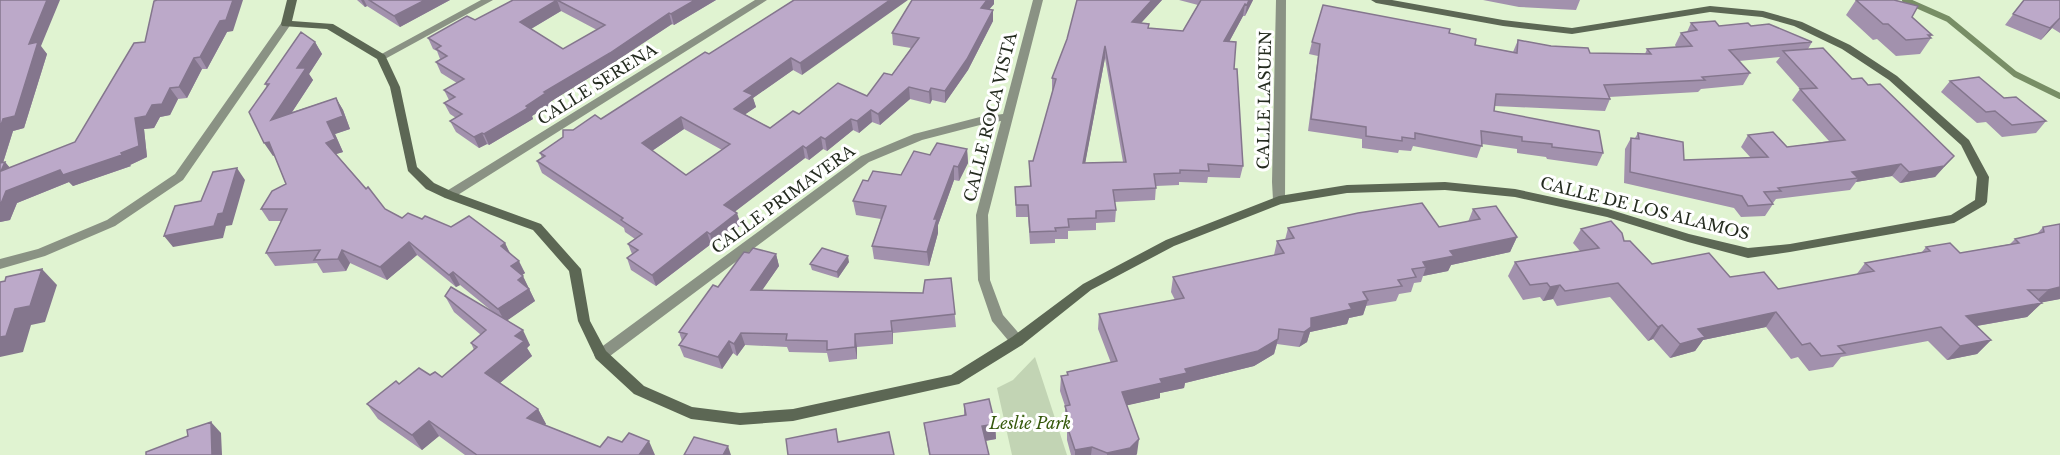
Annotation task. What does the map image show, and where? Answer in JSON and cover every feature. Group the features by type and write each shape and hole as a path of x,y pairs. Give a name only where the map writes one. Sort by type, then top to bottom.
{"street":[{"path":"0,264 41,253 111,223 179,177 286,24 292,0"},
{"path":"286,24 329,26 381,57 488,0"},
{"name":"CALLE SERENA","path":"449,195 762,0"},
{"name":"CALLE ROCA VISTA","path":"1017,341 997,316 984,280 982,215 1038,0"},
{"name":"CALLE LASUEN","path":"1279,200 1281,0"},
{"name":"CALLE DE LOS ALAMOS","path":"381,57 395,87 412,168 430,186 449,195 537,227 575,269 584,321 601,355 639,390 691,413 740,419 793,415 954,380 1017,341 1087,287 1170,243 1279,200 1347,189 1457,188 1515,193 1608,213 1688,238 1748,253 1790,248 1954,219 1981,202 1983,177 1965,143 1893,78 1846,47 1798,24 1763,14 1710,9 1572,32 1503,23 1376,0"},
{"name":"CALLE PRIMAVERA","path":"601,355 865,159 918,137 980,121 1006,117"}],"green space":[{"name":"Leslie Park","path":"1035,357 1067,455 1012,455 997,388 1013,380"}],"building":[{"path":"0,0 47,0 29,44 38,42 15,116 3,119 0,128"},
{"path":"233,0 226,20 220,21 200,57 194,58 179,87 170,88 162,104 152,105 146,116 135,118 139,146 121,153 122,155 63,175 60,170 6,191 0,206 0,163 5,162 1,171 75,142 134,43 145,42 154,1"},
{"path":"369,0 425,0 394,16"},
{"path":"513,0 557,0 695,0 669,13 610,53 544,92 546,93 526,106 528,108 484,134 474,137 450,121 462,114 444,103 455,97 444,90 464,79 436,62 447,56 436,49 441,46 428,38 467,16 475,20","holes":["557,0 605,25 563,49 520,22"]},
{"path":"794,0 890,0 800,63 791,58 744,91 753,95 734,109 770,128 793,111 799,114 838,83 867,96 884,73 892,75 919,38 892,33 912,0 987,0 981,8 993,10 967,59 945,91 931,88 929,92 909,87 878,114 871,110 857,121 851,119 825,139 821,137 806,148 803,146 724,205 737,213 710,234 707,232 652,275 627,258 638,250 628,244 642,234 621,220 623,218 537,161 545,156 540,153 563,137 563,130 573,130 595,115 601,119 705,52 709,54","holes":["681,117 730,144 686,175 642,143"]},
{"path":"1077,0 1152,0 1132,22 1149,24 1148,28 1183,31 1201,0 1249,0 1224,41 1236,42 1234,69 1237,69 1243,166 1208,164 1209,171 1180,170 1180,173 1154,174 1156,188 1113,190 1116,210 1096,211 1096,218 1068,219 1069,227 1055,228 1056,231 1030,232 1028,205 1016,205 1015,187 1031,186 1029,161 1033,161 1056,79 1052,78 1067,39","holes":["1105,46 1126,162 1083,163"]},
{"path":"1856,0 1894,0 1918,6 1912,17 1932,35 1928,35 1931,38 1906,40 1888,24 1883,24"},
{"path":"2024,0 2060,0 2060,18 2050,28 2013,14"},
{"path":"1323,5 1450,29 1449,33 1476,39 1475,45 1517,53 1518,40 1551,46 1588,48 1590,53 1651,54 1647,49 1692,46 1681,33 1697,30 1691,23 1715,21 1719,26 1748,23 1751,26 1769,24 1812,42 1729,50 1750,73 1702,77 1705,80 1604,85 1610,99 1496,94 1494,111 1599,131 1603,153 1552,147 1552,144 1522,141 1522,137 1481,131 1482,146 1415,133 1415,139 1402,137 1402,141 1366,136 1366,127 1311,119 1320,44 1312,42"},
{"path":"301,32 315,42 297,68 306,68 271,120 336,98 343,116 327,122 335,139 326,143 366,189 368,187 385,209 402,218 408,213 422,219 425,216 451,227 469,216 505,243 501,246 519,261 511,266 523,276 518,280 529,289 498,309 453,272 449,275 409,242 380,267 342,250 338,259 314,260 320,250 266,253 287,209 261,209 272,191 286,184 269,142 264,143 249,112 269,84 265,84"},
{"path":"1823,48 1852,79 1862,78 1868,85 1880,84 1954,156 1944,166 1909,172 1901,164 1852,172 1858,178 1778,188 1781,191 1764,192 1773,204 1748,206 1742,196 1630,172 1631,138 1639,139 1638,133 1683,142 1684,160 1768,157 1748,135 1773,132 1787,147 1845,140 1800,89 1817,88 1783,51"},
{"path":"1979,77 2004,98 2016,97 2046,121 2012,125 1995,111 1986,112 1950,81"},
{"path":"937,143 967,149 958,167 954,166 934,219 937,219 927,252 872,246 886,206 853,201 863,180 868,181 873,171 901,175 914,151 930,155"},
{"path":"237,168 223,213 218,214 214,226 164,236 175,206 201,201 213,172"},
{"path":"1422,203 1439,227 1480,219 1473,209 1496,206 1517,237 1450,251 1454,256 1423,262 1426,267 1412,269 1416,277 1398,280 1402,286 1363,292 1368,300 1349,304 1352,309 1311,318 1311,327 1304,332 1279,329 1278,339 1258,351 1185,369 1187,373 1160,379 1162,383 1122,392 1139,439 1130,448 1107,453 1092,447 1075,450 1067,426 1071,425 1065,406 1070,405 1061,376 1068,375 1067,372 1117,361 1099,314 1184,298 1173,277 1284,253 1277,241 1294,238 1288,228 1358,213"},
{"path":"1611,221 1622,233 1624,241 1630,241 1652,264 1709,253 1730,277 1764,272 1778,289 1874,271 1865,263 1930,251 1926,247 1950,243 1960,253 2019,243 2015,239 2044,232 2043,227 2060,224 2060,287 2048,290 2028,290 2042,303 1966,316 1991,340 1960,346 1941,327 1838,346 1845,353 1821,356 1810,343 1802,345 1776,312 1698,329 1705,337 1680,344 1662,325 1658,327 1618,283 1565,291 1560,285 1550,287 1547,283 1530,285 1515,262 1599,248 1581,229"},
{"path":"753,248 776,254 751,290 923,293 925,280 951,278 955,314 891,321 892,331 855,334 855,347 827,350 827,341 786,340 787,334 741,333 734,344 729,341 718,357 679,345 687,334 679,332 713,285 718,287 744,252 749,253"},
{"path":"822,248 848,256 837,272 810,264"},
{"path":"42,269 30,306 15,309 6,336 0,337 0,282 5,281 6,277"},
{"path":"451,287 523,330 515,336 524,341 485,373 538,409 527,418 600,447 608,437 622,442 629,433 649,441 639,455 477,455 429,421 412,435 367,404 396,381 399,384 419,368 430,375 435,372 442,377 477,347 471,343 486,330 445,296"},
{"path":"989,399 995,424 982,426 989,455 930,455 924,423 966,415 964,404"},
{"path":"211,422 212,455 146,455 146,452 188,436 187,430"},
{"path":"836,429 838,442 889,432 894,455 788,455 786,439"},
{"path":"694,437 728,446 723,455 684,455"}],"waterway":[{"path":"1905,0 1948,19 2015,74 2060,96"}]}
